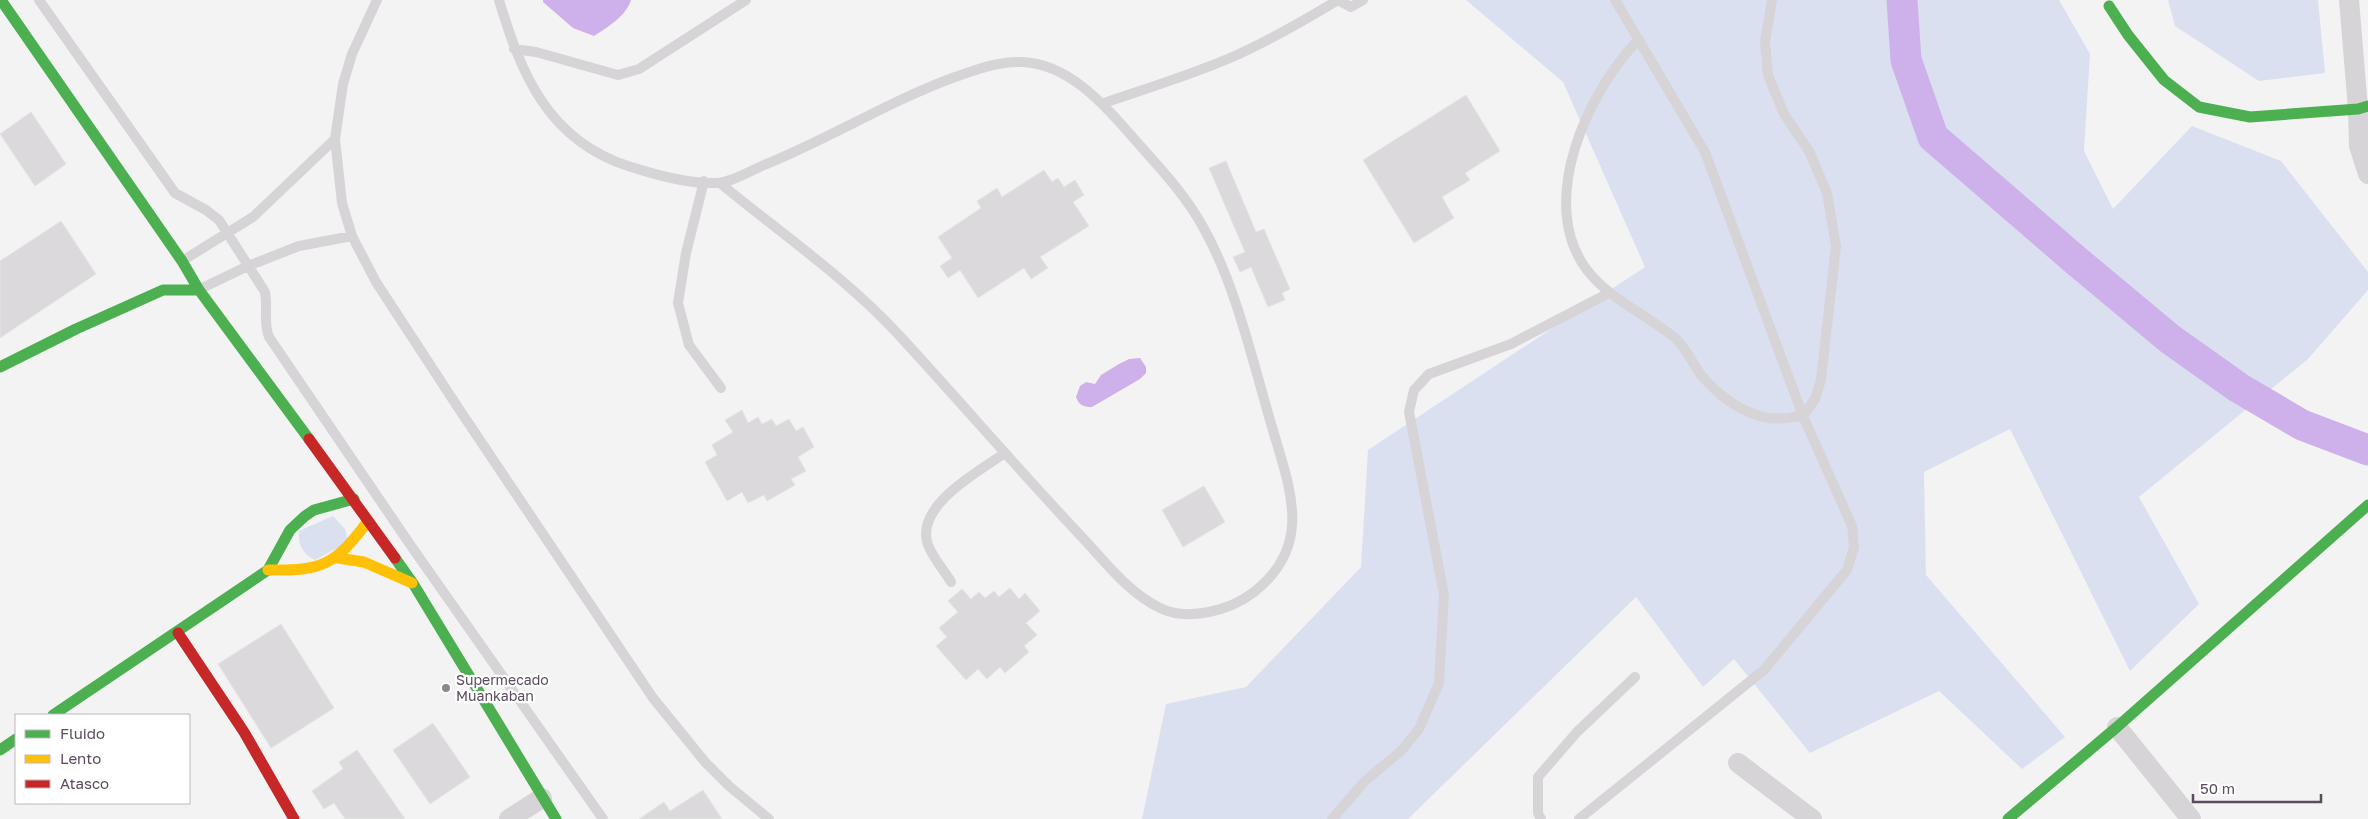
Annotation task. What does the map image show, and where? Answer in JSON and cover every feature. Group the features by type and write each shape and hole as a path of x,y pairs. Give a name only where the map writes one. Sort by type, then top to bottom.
{"street":[{"path":"1,0 182,261 199,290 354,499 414,585 556,819"},
{"path":"2349,0 2363,108 2358,146 2368,174"},
{"path":"2109,6 2128,35 2164,80 2199,107 2250,117 2363,108"},
{"path":"163,290 182,261"},
{"path":"0,367 76,329 163,290 199,290"},
{"path":"309,439 321,477"},
{"path":"314,510 320,495"},
{"path":"55,714 178,633 268,570 290,530 314,510 354,499"},
{"path":"2008,819 2117,727 2368,505"},
{"path":"268,570 299,571 325,565 338,558 368,521"},
{"path":"338,558 364,562 414,585"},
{"path":"178,633 244,732 294,819"},
{"path":"2117,727 2191,819"},
{"path":"0,750 15,740"},
{"path":"1738,763 1812,819"},
{"path":"509,819 542,798"}],"lane":[{"path":"39,0 175,193 206,210 219,220 265,292 268,304 266,330 274,345 409,543 603,819"},
{"path":"377,0 352,54 342,84 335,139 342,203 352,236 376,282 454,402 653,698 705,762 729,786 769,819"},
{"path":"499,0 514,49 525,74 549,112 578,140 607,159 662,177 720,183 787,156 929,87 990,64 1027,62 1057,72 1088,89 1104,103 1179,191 1204,228 1231,292 1274,435 1291,504 1292,540 1268,581 1244,600 1222,610 1189,614 1165,611 1134,592 1004,453 892,327 828,269 720,183"},
{"path":"514,49 536,52 618,75 640,69 746,0"},
{"path":"1104,103 1196,72 1236,55 1271,38 1338,0 1351,6 1363,0"},
{"path":"1579,819 1764,670 1847,570 1854,547 1852,526 1802,416 1706,152 1615,0"},
{"path":"1639,39 1605,79 1584,120 1571,168 1565,211 1574,245 1586,269 1609,293 1678,341 1703,377 1728,400 1753,414 1770,419 1802,416 1815,399 1821,380 1836,246 1827,193 1809,151 1784,114 1768,75 1765,42 1772,0"},
{"path":"182,261 253,217 335,139"},
{"path":"704,181 686,253 678,303 688,345 721,388"},
{"path":"199,290 248,266 299,246 352,236"},
{"path":"1332,819 1365,781 1401,751 1419,729 1439,683 1444,595 1409,412 1414,390 1429,374 1511,344 1609,293"},
{"path":"951,582 928,545 926,524 938,502 1004,453"},
{"path":"1542,819 1538,813 1536,794 1538,777 1577,732 1635,677"}],"shaded area":[{"path":"543,0 631,0 621,16 594,36 573,28"},
{"path":"1466,0 2059,0 2090,54 2084,151 2113,209 2192,126 2281,161 2368,272 2368,290 2308,359 2139,497 2199,604 2130,671 2010,429 1924,472 1926,575 2065,737 2022,769 1939,691 1810,753 1734,659 1703,687 1636,597 1408,819 1142,819 1166,704 1246,687 1361,567 1368,450 1645,267 1563,82"},
{"path":"2168,0 2318,0 2325,73 2259,81 2175,26"},
{"path":"1140,358 1146,367 1146,373 1140,379 1092,407 1084,406 1078,402 1076,397 1080,386 1086,382 1095,384 1101,375 1119,364 1129,359"},
{"path":"333,516 345,529 348,542 315,560 302,548 299,540 299,531"}],"building":[{"path":"1466,95 1500,151 1465,173 1470,180 1442,197 1454,218 1414,243 1363,160"},
{"path":"31,112 66,164 35,186 0,134"},
{"path":"1226,161 1256,232 1264,229 1290,289 1282,293 1285,300 1268,307 1251,267 1240,272 1233,257 1245,252 1209,168"},
{"path":"1044,170 1052,182 1058,178 1064,187 1075,180 1084,195 1073,202 1089,226 1040,257 1048,268 1031,279 1024,268 978,298 960,270 948,278 940,266 952,258 938,237 981,208 977,201 997,188 1002,197"},
{"path":"61,221 96,274 0,338 0,261"},
{"path":"742,410 748,423 758,417 762,424 772,419 776,426 789,419 796,431 803,427 814,447 798,457 806,471 791,479 795,485 767,501 764,495 748,503 742,492 727,501 705,462 717,455 712,445 733,432 725,420"},
{"path":"1204,486 1225,522 1183,547 1162,510"},
{"path":"1010,588 1019,599 1025,593 1040,611 1026,623 1037,635 1024,646 1029,652 1005,673 1000,667 987,679 978,669 966,680 936,646 947,637 939,628 958,612 948,601 962,589 971,599 979,592 985,598 994,591 999,597"},
{"path":"281,624 334,708 271,748 218,664"},
{"path":"433,723 470,777 430,804 393,750"},
{"path":"357,750 405,819 345,819 334,803 324,809 312,791 343,769 339,762"},
{"path":"703,790 722,819 639,819 664,802 670,811"}],"waterway":[{"path":"1902,0 1906,60 1933,137 2170,339 2239,388 2302,425 2368,450"}],"traffic: fast":[{"path":"1,0 182,261 199,290 309,439"},
{"path":"2109,6 2128,35 2164,80 2199,107 2250,117 2358,109 2368,106"},
{"path":"0,367 76,329 163,290 199,290"},
{"path":"54,714 268,570 290,530 305,516 314,510 354,499"},
{"path":"2008,819 2117,727 2368,505"},
{"path":"395,558 414,585 556,819"},
{"path":"0,750 15,740"}],"traffic: slow":[{"path":"268,570 302,569 315,567 326,562 346,547 368,521"},
{"path":"338,558 364,562 412,583"}],"traffic: jam":[{"path":"309,439 395,558"},
{"path":"178,633 244,732 294,819"}],"place":[{"name":"Supermecado Muankaban","path":"446,688"}]}
